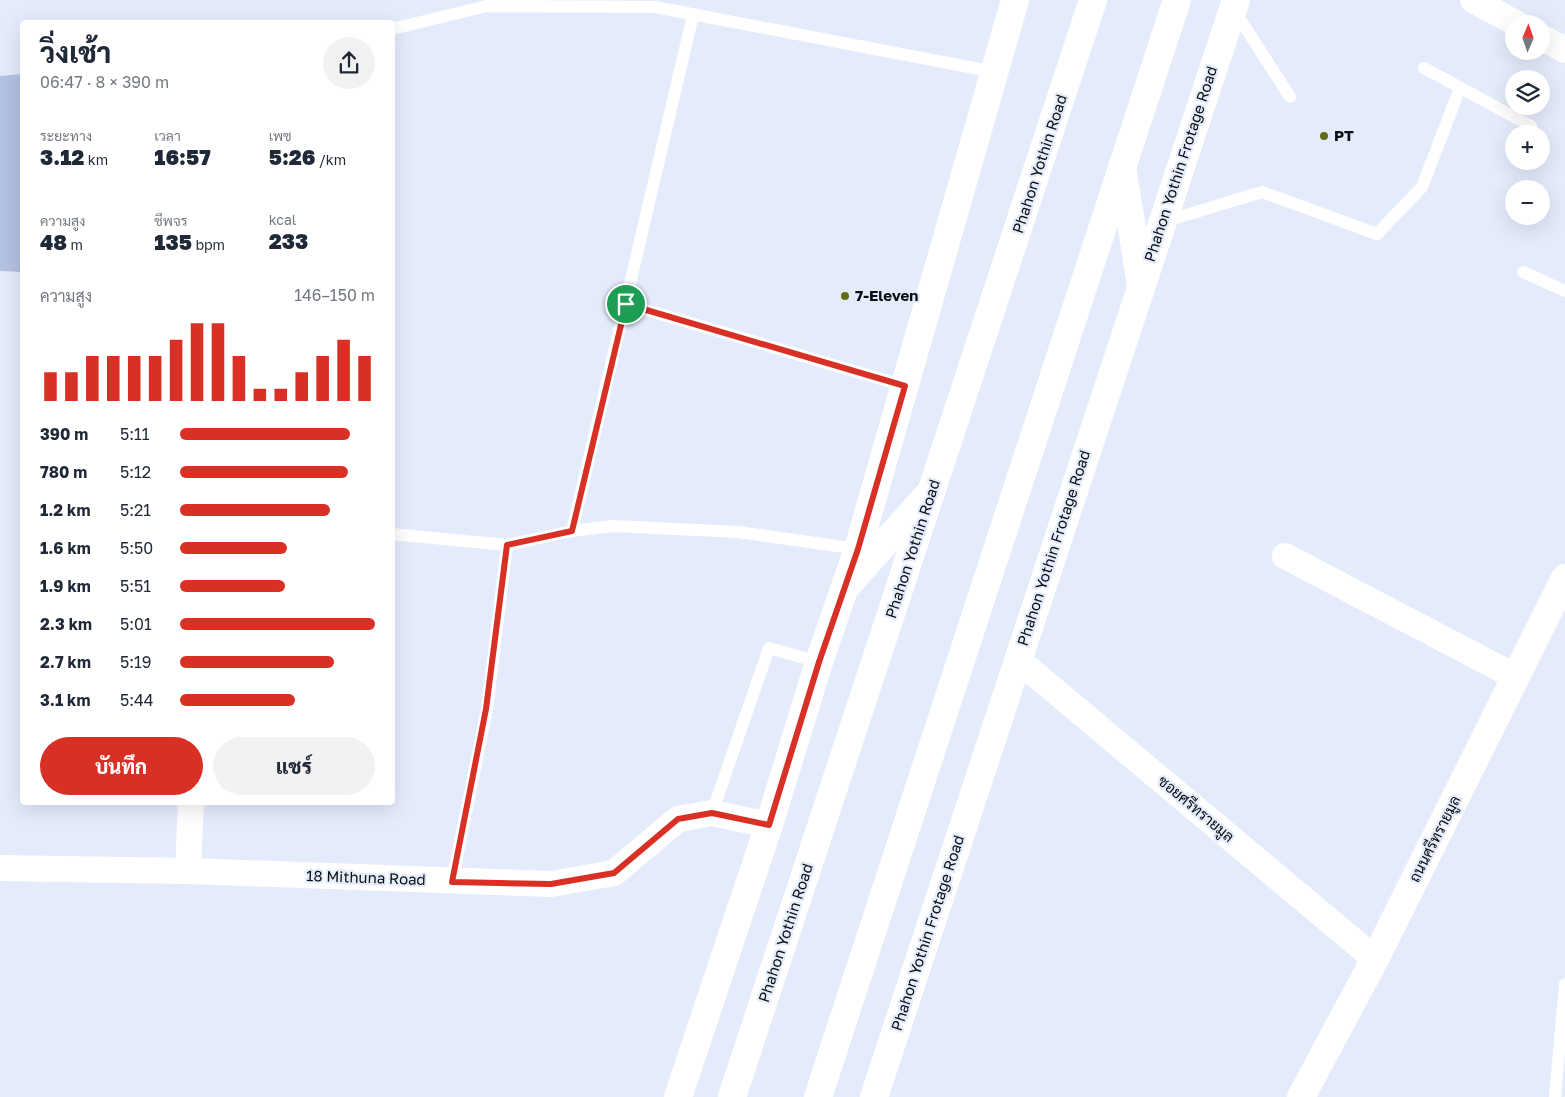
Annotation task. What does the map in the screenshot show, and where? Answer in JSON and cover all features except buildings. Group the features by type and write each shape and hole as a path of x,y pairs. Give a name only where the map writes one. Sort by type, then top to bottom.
{"main road":[{"path":"678,1097 769,825 819,662 858,549 1015,0"},
{"name":"Phahon Yothin Road","path":"732,1097 1093,0"},
{"path":"818,1097 1122,163 1177,0"},
{"name":"Phahon Yothin Frotage Road","path":"874,1097 1234,4"},
{"path":"1122,163 1141,285"},
{"path":"845,588 933,490"},
{"name":"ถนนศรีทรายมูล","path":"1301,1097 1375,959 1565,578"}],"street":[{"path":"1473,0 1505,17"},
{"path":"1550,42 1565,50"},
{"path":"1285,556 1516,677"},
{"name":"ซอยศรีทรายมูล","path":"1018,660 1375,959"},
{"path":"188,871 191,805"},
{"name":"18 Mithuna Road","path":"0,868 188,871 452,882 551,884 614,873 678,819 712,813 769,825"}],"lane":[{"path":"1234,4 1290,97"},
{"path":"395,28 488,6 655,7 995,72"},
{"path":"572,531 693,15"},
{"path":"1424,68 1529,125"},
{"path":"1162,222 1262,192 1377,234 1422,187 1460,88"},
{"path":"1523,272 1565,291"},
{"path":"626,304 905,386"},
{"path":"395,534 507,545 572,531 613,526 738,532 858,549"},
{"path":"452,882 486,709 507,545"},
{"path":"712,813 769,648 819,662"},
{"path":"1555,1097 1565,984"}],"shaded area":[{"path":"20,74 20,272 0,271 0,76"}],"place":[{"name":"PT","path":"1324,136"},
{"name":"7-Eleven","path":"845,296"}],"route":[{"path":"626,304 905,386 858,549 819,662 769,825 712,813 678,819 614,873 551,884 452,882 486,709 507,545 572,531 626,304"}]}
